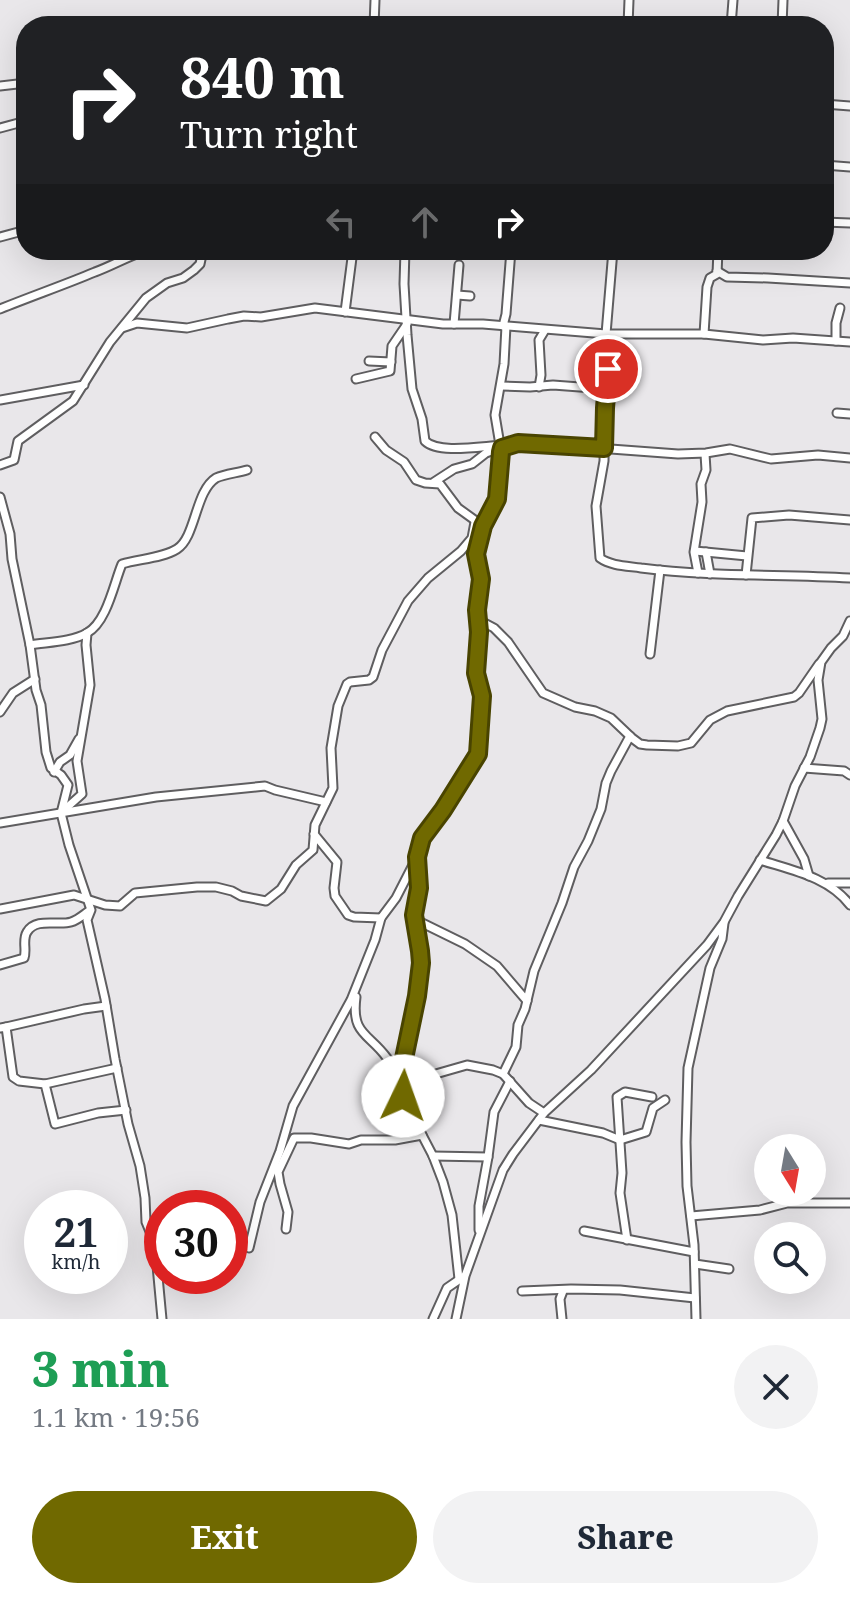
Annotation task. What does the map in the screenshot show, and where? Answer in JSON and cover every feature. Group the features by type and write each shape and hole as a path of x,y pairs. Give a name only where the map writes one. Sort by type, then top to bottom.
{"street":[{"path":"0,309 119,260"},
{"path":"0,465 14,460 18,441 27,433 73,401 110,342 146,298 167,283 183,278 201,260"},
{"path":"345,312 352,260"},
{"path":"405,260 412,389 422,419 424,438 433,447 530,443 678,454 705,454 730,449 771,459 818,455 850,458"},
{"path":"249,1248 260,1202 293,1106 351,1000 381,918 396,898 417,857 422,838 478,754 482,696 476,673 481,579 476,554 483,526 497,499 503,446 495,415 501,386 510,260"},
{"path":"612,260 606,334 608,384 604,461 596,506 600,558 610,563 660,570 850,578"},
{"path":"704,334 708,280 715,276 718,260"},
{"path":"454,324 459,265"},
{"path":"717,271 727,277 850,283"},
{"path":"457,295 470,296"},
{"path":"122,328 137,323 187,328 244,316 261,317 315,308 406,321 606,334 704,334 763,340 793,338 850,342"},
{"path":"836,341 840,308"},
{"path":"356,379 391,369 392,346 406,321"},
{"path":"539,387 539,340 545,330"},
{"path":"369,361 391,362"},
{"path":"501,386 593,388 608,384"},
{"path":"0,400 85,385"},
{"path":"837,413 850,414"},
{"path":"375,437 386,450 404,462 416,480 440,484 458,508 476,521"},
{"path":"432,483 503,446"},
{"path":"698,573 695,551 702,502 701,484 706,470 705,454"},
{"path":"30,645 87,633 94,627 108,602 122,564 176,549 184,541 212,482 222,476 247,470"},
{"path":"0,497 10,534 12,559 43,715 46,752 54,772 61,775 68,785 61,813 91,910 87,920 140,1166 146,1222 155,1245 162,1319"},
{"path":"746,575 752,518 789,515 850,520"},
{"path":"476,521 488,517"},
{"path":"0,909 74,895 105,905 120,906 135,893 182,888 216,887 266,901 281,889 296,865 311,853 319,815 333,788 331,748 338,706 347,684 373,677 382,650 408,601 420,585 469,543 476,521"},
{"path":"695,551 747,556"},
{"path":"706,552 710,574"},
{"path":"650,654 660,570"},
{"path":"477,619 494,628 508,642 543,693 611,718 640,744 678,746 691,743 710,720 727,711 794,697 843,636 850,621"},
{"path":"61,813 82,794 77,761 90,685 87,633"},
{"path":"837,643 850,642"},
{"path":"456,1319 462,1277 503,1170 513,1154 541,1116 591,1070 707,945 724,922 783,821 822,719 818,680 821,662"},
{"path":"0,712 13,693 35,679"},
{"path":"503,1074 516,1047 518,1025 534,971 574,867 601,809 606,783 630,736"},
{"path":"54,772 80,738"},
{"path":"804,768 844,771 850,775"},
{"path":"0,823 156,797 265,786 326,802"},
{"path":"783,821 804,859 809,876"},
{"path":"314,834 337,862 334,892 348,915 381,918"},
{"path":"400,1083 421,963 414,919 419,888 417,857"},
{"path":"760,860 825,883 839,892 850,905"},
{"path":"825,883 850,883"},
{"path":"0,965 27,955 25,936 31,928 42,923 70,923 91,910"},
{"path":"414,919 465,944 497,966 527,1001"},
{"path":"696,1319 695,1264 687,1186 689,1058 724,922"},
{"path":"358,985 354,1013 363,1034 388,1058 443,1182 462,1277"},
{"path":"106,1006 3,1028 13,1077 19,1081 45,1084 117,1068"},
{"path":"402,1068 432,1075 467,1065 493,1070 503,1074 541,1116 620,1140 646,1132 653,1108 665,1100"},
{"path":"479,1237 479,1206 494,1108 510,1081"},
{"path":"45,1084 55,1124 98,1113 126,1110"},
{"path":"627,1240 620,1193 622,1173 617,1097 625,1092 652,1097"},
{"path":"286,1229 288,1212 278,1172 294,1138 349,1144 361,1140 395,1140 422,1135"},
{"path":"433,1156 488,1157"},
{"path":"691,1216 760,1210 787,1203 850,1203"},
{"path":"584,1231 694,1252"},
{"path":"695,1264 729,1269"},
{"path":"433,1319 447,1288 462,1277"},
{"path":"522,1291 620,1290 695,1298"},
{"path":"562,1319 560,1299 563,1291"}],"route":[{"path":"403,1096 400,1083 402,1068 421,963 414,915 419,888 417,857 427,829 443,810 478,754 482,696 476,673 477,610 481,579 476,554 483,526 497,499 502,448 518,443 604,448 608,369"}]}
